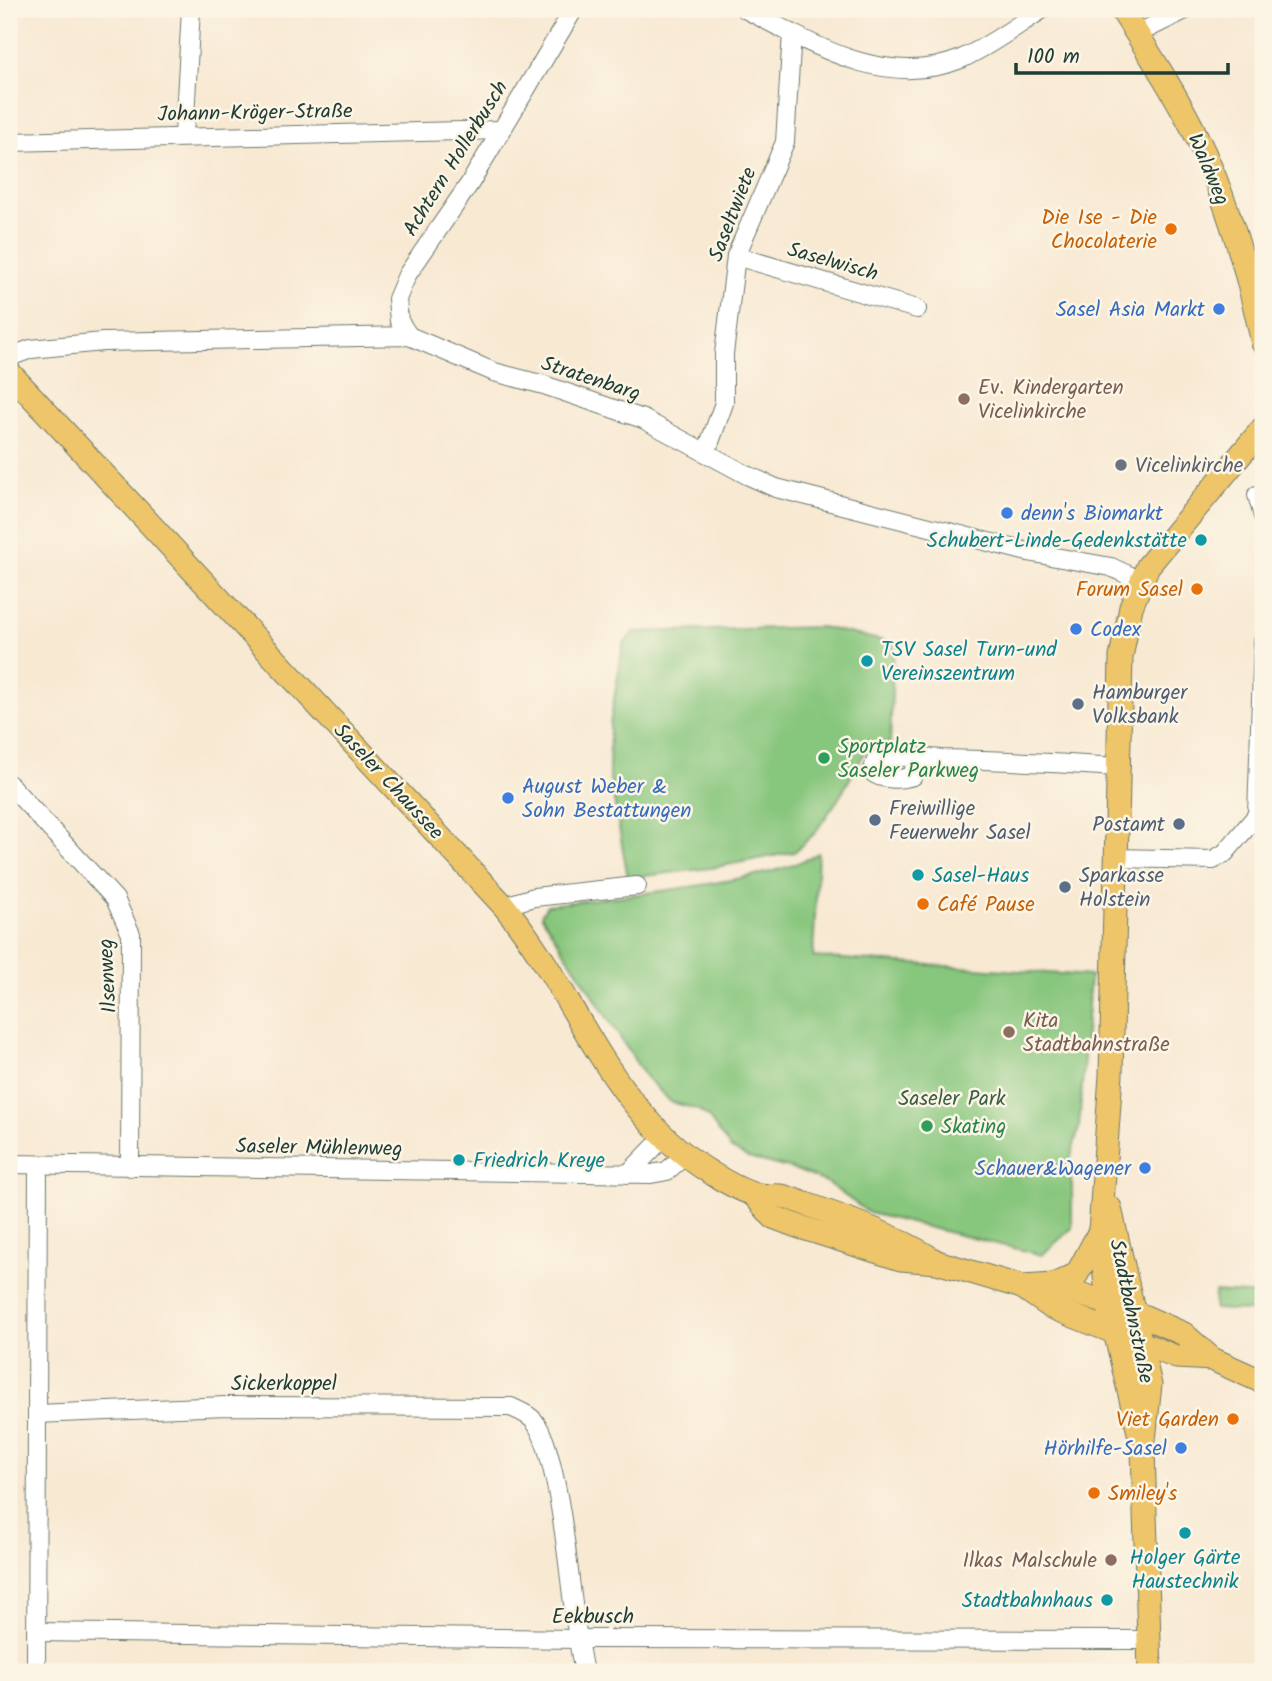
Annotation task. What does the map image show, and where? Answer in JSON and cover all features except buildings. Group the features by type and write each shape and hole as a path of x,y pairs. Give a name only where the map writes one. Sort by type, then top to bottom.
{"main road":[{"name":"Waldweg","path":"1121,9 1193,129 1217,183 1247,273 1263,343"},
{"name":"Saseler Chaussee","path":"9,372 504,906 541,956 620,1088 663,1138 685,1155 753,1194 783,1196 907,1242 937,1262 1022,1287 1051,1307 1176,1357 1213,1359"},
{"name":"Stadtbahnstraße","path":"1143,1449 1108,1303 1100,1233 1111,1075 1114,858 1121,657 1131,607 1141,581 1165,545 1263,428"},
{"name":"Stadtbahnstraße","path":"1106,1173 1113,1226 1136,1313 1150,1385 1143,1449 1150,1672"},
{"path":"1054,1285 1077,1274 1100,1233"},
{"name":"Saseler Chaussee","path":"1022,1287 1054,1285 1136,1313 1184,1334 1213,1359 1263,1382"}],"street":[{"path":"184,135 191,9"},
{"name":"Achtern Hollerbusch","path":"409,336 399,321 397,299 407,275 502,130 574,9"},
{"path":"745,9 792,33 875,68 899,71 937,66 959,59 1043,9"},
{"path":"1137,34 1187,9"},
{"name":"Saseltwiete","path":"706,453 724,403 724,354 736,256 785,142 792,33"},
{"name":"Johann-Kröger-Straße","path":"9,142 184,135 502,130"},
{"name":"Saselwisch","path":"736,256 917,309"},
{"name":"Stratenbarg","path":"9,357 31,349 103,342 409,336 494,372 544,385 643,419 776,488 1028,552 1111,568 1141,581"},
{"path":"1263,496 1257,495 1263,516"},
{"path":"1114,858 1213,860 1225,853 1260,818 1263,640"},
{"path":"916,758 1117,766"},
{"name":"Ilsenweg","path":"9,784 115,899 131,934 130,1167"},
{"path":"504,906 534,897 637,886"},
{"path":"628,1174 663,1138"},
{"name":"Saseler Mühlenweg","path":"9,1164 628,1174 667,1171 685,1155"},
{"path":"36,1672 38,1165"},
{"name":"Sickerkoppel","path":"37,1414 284,1406 511,1407 530,1416 537,1425 548,1453 564,1518 576,1639"},
{"name":"Eekbusch","path":"36,1632 576,1639 1149,1640"},
{"path":"576,1639 584,1672"}],"green space":[{"path":"821,627 894,643 890,743 870,743 839,798 814,834 794,852 711,868 628,878 609,773 610,724 623,645 634,632"},
{"name":"Saseler Park","path":"818,853 813,957 1090,976 1079,1127 1068,1168 1072,1185 1072,1228 1042,1255 869,1213 826,1182 796,1170 748,1158 730,1148 708,1117 697,1109 671,1102 645,1076 541,915 547,905 703,885 784,868"},
{"path":"1215,1292 1263,1295 1262,1312 1214,1309"}],"place":[{"name":"Die Ise - Die Chocolaterie","path":"1171,229"},
{"name":"Sasel Asia Markt","path":"1219,309"},
{"name":"Ev. Kindergarten Vicelinkirche","path":"964,399"},
{"name":"Vicelinkirche","path":"1121,465"},
{"name":"denn's Biomarkt","path":"1007,513"},
{"name":"Schubert-Linde-Gedenkstätte","path":"1201,540"},
{"name":"Forum Sasel","path":"1197,589"},
{"name":"Codex","path":"1076,629"},
{"name":"TSV Sasel Turn-und Vereinszentrum","path":"867,661"},
{"name":"Hamburger Volksbank","path":"1078,704"},
{"name":"Sportplatz Saseler Parkweg","path":"824,758"},
{"name":"August Weber & Sohn Bestattungen","path":"508,798"},
{"name":"Freiwillige Feuerwehr Sasel","path":"875,820"},
{"name":"Postamt","path":"1179,824"},
{"name":"Sasel-Haus","path":"918,875"},
{"name":"Sparkasse Holstein","path":"1065,887"},
{"name":"Café Pause","path":"923,904"},
{"name":"Kita Stadtbahnstraße","path":"1009,1032"},
{"name":"Skating","path":"927,1126"},
{"name":"Friedrich Kreye","path":"459,1160"},
{"name":"Schauer&Wagener","path":"1145,1168"},
{"name":"Viet Garden","path":"1233,1419"},
{"name":"Hörhilfe-Sasel","path":"1181,1448"},
{"name":"Smiley's","path":"1094,1493"},
{"name":"Holger Gärte Haustechnik","path":"1185,1533"},
{"name":"Ilkas Malschule","path":"1111,1560"},
{"name":"Stadtbahnhaus","path":"1107,1600"}]}
